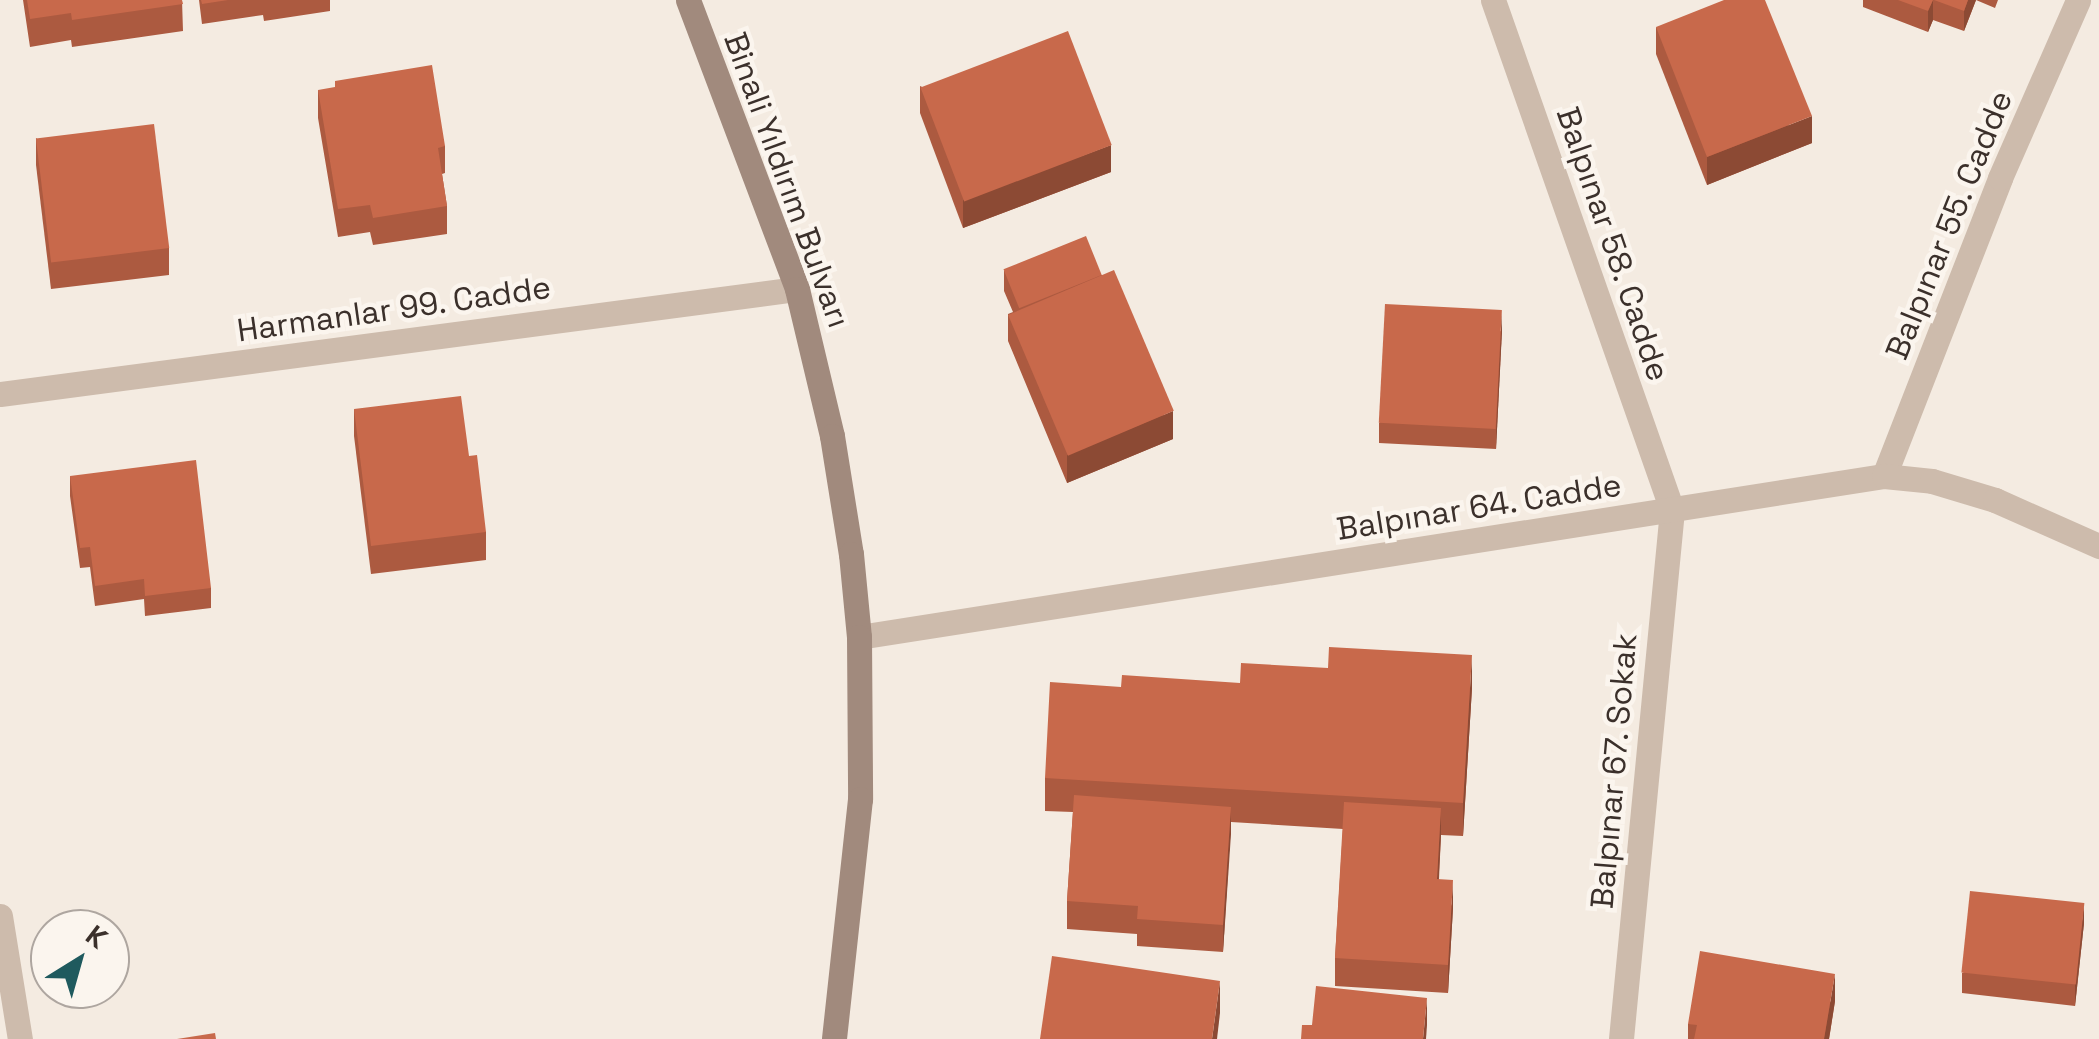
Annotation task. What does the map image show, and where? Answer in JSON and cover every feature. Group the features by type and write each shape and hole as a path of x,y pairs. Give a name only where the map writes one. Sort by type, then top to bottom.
{"main road":[{"name":"Binali Yıldırım Bulvarı","path":"688,0 797,288 832,436 858,638 860,800 834,1039"}],"street":[{"name":"Balpınar 58. Cadde","path":"1494,0 1672,510"},
{"name":"Balpınar 55. Cadde","path":"1884,476 2000,178 2078,0"},
{"name":"Harmanlar 99. Cadde","path":"0,394 797,288"},
{"name":"Balpınar 64. Cadde","path":"858,638 1884,476 1932,481 1995,500 2099,546"},
{"name":"Balpınar 67. Sokak","path":"1621,1039 1672,510"},
{"path":"0,916 20,1039"}],"building":[{"path":"27,0 182,0 183,4 72,20 71,13 30,19"},
{"path":"1724,0 1765,0 1812,116 1707,157 1656,27"},
{"path":"1898,0 1933,0 1928,11"},
{"path":"1934,0 1968,0 1964,11"},
{"path":"1068,31 1112,145 964,202 920,88"},
{"path":"432,65 445,146 438,148 447,206 373,218 370,205 338,209 318,90 335,87 335,81"},
{"path":"154,124 169,248 51,263 36,139"},
{"path":"1086,236 1102,275 1019,308 1003,269"},
{"path":"1114,270 1174,411 1068,456 1008,315"},
{"path":"1385,304 1502,310 1496,429 1379,423"},
{"path":"461,396 469,456 477,455 486,532 371,546 354,409"},
{"path":"196,460 211,588 145,596 144,579 95,586 90,547 80,548 70,476"},
{"path":"1329,647 1472,655 1463,803 1045,778 1050,682 1121,687 1122,675 1240,683 1241,663 1328,668"},
{"path":"1074,795 1231,807 1223,925 1137,919 1138,906 1067,901"},
{"path":"1344,802 1441,808 1437,879 1453,880 1448,965 1335,958"},
{"path":"1970,891 2084,903 2076,985 1961,973"},
{"path":"1700,951 1835,974 1824,1039 1694,1039 1697,1025 1688,1024"},
{"path":"1052,956 1220,981 1212,1039 1040,1039"},
{"path":"1316,986 1427,998 1423,1039 1301,1039 1302,1025 1312,1025"},
{"path":"215,1033 216,1039 177,1039"}]}
